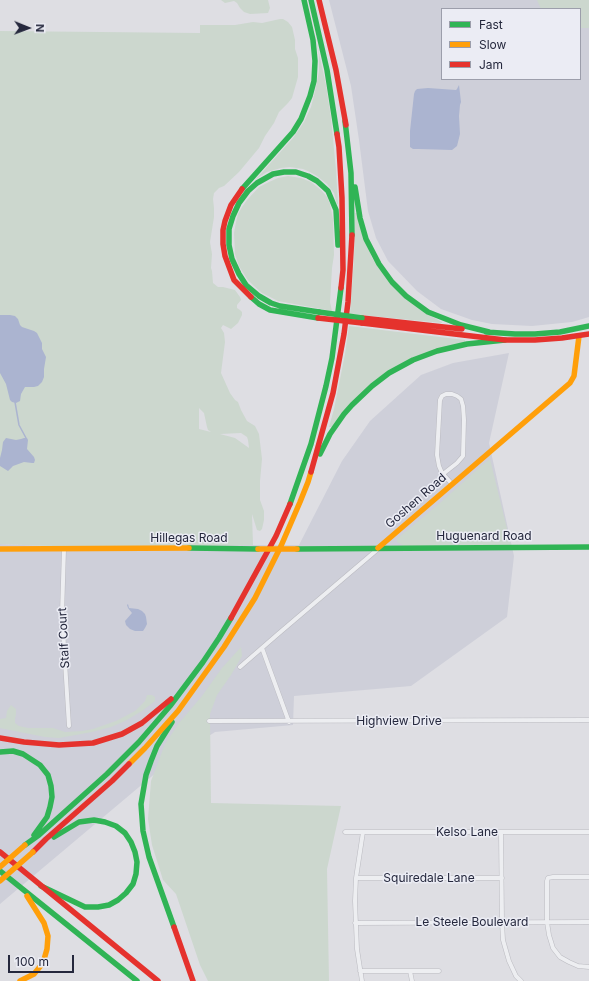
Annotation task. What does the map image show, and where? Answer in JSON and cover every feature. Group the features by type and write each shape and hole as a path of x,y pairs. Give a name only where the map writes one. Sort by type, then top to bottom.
{"main road":[{"path":"304,0 313,40 315,61 314,80 310,96 304,113 293,132 240,191 231,205 223,230 225,256 230,270 239,285 249,296 270,310 319,315 505,340"},
{"path":"0,867 26,844 39,835 107,774 160,719 219,638 276,536 300,477 311,444 326,386 336,331 343,270 342,198 339,147 327,70 311,0"},
{"path":"319,0 336,70 352,158 358,210 363,229 372,252 392,282 415,304 428,312 461,325 489,332"},
{"path":"308,482 333,392 344,334 348,302 352,243 352,197 351,173 345,121"},
{"path":"319,315 280,306 270,302 255,292 243,280 232,259 229,245 231,223 239,203 248,191 257,183 273,174 296,172 317,181 328,192 336,210 338,256 343,270"},
{"path":"362,321 515,334 560,332 589,326"},
{"path":"0,881 112,780 145,748 178,711 224,647 255,598 281,546 324,443 336,424 366,391 397,368 437,351 466,344 505,340 535,340 589,334"},
{"name":"Goshen Road","path":"378,548 570,383 574,376 579,336"},
{"name":"Huguenard Road","path":"378,548 589,547"},
{"name":"Hillegas Road","path":"0,549 378,548"},
{"path":"0,738 59,745 93,743 122,734 142,723 162,707 188,682"},
{"path":"178,711 157,746 150,761 141,804 142,825 149,857 193,981"},
{"path":"0,752 13,751 32,758 48,775 52,797 50,807 42,825 26,844"},
{"path":"34,851 61,832 79,822 94,820 116,826 125,833 135,852 137,862 136,874 132,884 126,893 109,905 85,907 41,886"},
{"path":"0,852 158,981"},
{"path":"0,871 137,981"},
{"path":"20,981 34,974 43,963 47,949 48,936 44,923 22,889"}],"street":[{"path":"443,474 463,456 463,406 461,399 452,394 442,396 440,400 437,455 439,466 443,474 452,484"},
{"name":"Goshen Road","path":"240,667 378,548"},
{"name":"Stalf Court","path":"64,549 62,614 69,726"},
{"path":"262,648 288,722"},
{"name":"Highview Drive","path":"209,721 288,722 589,720"},
{"name":"Kelso Lane","path":"345,832 589,832"},
{"path":"362,981 355,923 356,878 363,832"},
{"path":"501,832 503,940 509,961 516,976 521,981"},
{"path":"589,877 548,878 547,881 547,922 553,948 560,956 569,962 578,966 589,967"},
{"name":"Squiredale Lane","path":"356,878 502,878"},
{"name":"Le Steele Boulevard","path":"355,923 589,922"},
{"path":"360,971 439,971"},
{"path":"410,971 412,981"}],"shaded area":[{"path":"221,0 268,0 270,8 268,13 250,14 244,12 234,1 225,3"},
{"path":"329,0 540,0 543,8 441,8 441,80 581,80 581,24 589,24 589,317 572,322 532,326 492,324 472,320 441,309 417,291 388,261 376,238 368,211 351,86"},
{"path":"537,0 589,0 589,28 581,28 581,8 541,8"},
{"path":"283,19 292,27 295,40 295,49 298,58 298,77 292,98 279,112 259,148 239,172 214,193 214,217 210,242 213,283 218,287 235,290 241,300 237,305 237,308 242,312 238,323 231,329 223,325 221,328 224,333 225,342 221,373 230,393 238,402 247,421 255,426 259,434 262,459 260,500 264,511 262,529 260,531 257,530 252,514 253,545 48,546 0,544 0,31 200,33 200,25 235,25 253,22 262,23","holes":["199,408 204,413 208,430 211,432 199,429","241,433 247,437 249,448 235,438 220,434"]},
{"path":"315,35 326,85 331,118 338,204 334,193 327,184 317,176 303,169 290,167 281,168 267,172 256,179 293,138 304,122 311,107 319,71 319,55"},
{"path":"288,176 301,178 311,182 321,190 327,197 330,204 333,219 334,255 330,302 332,311 278,301 262,293 247,279 239,266 235,254 234,233 238,214 242,207 259,187 278,178"},
{"path":"355,213 357,213 372,258 427,314 442,323 350,314 354,260"},
{"path":"349,326 465,340 465,342 396,367 332,427 329,427 345,354"},
{"path":"509,353 489,443 514,556 507,617 411,686 294,696 293,725 215,732 170,761 0,904 0,544 48,546 299,545 342,461 370,421 421,375 453,363"},
{"path":"490,459 511,545 404,546 397,542 399,537"},
{"path":"241,647 242,656 217,695 210,714 211,803 341,806 327,869 329,981 208,981 200,965 176,894 163,880 152,845 148,819 151,781 165,744 179,723 202,696 222,668"},
{"path":"147,695 152,695 155,697 155,701 142,711 111,727 92,732 59,738 45,737 0,728 0,719 6,718 7,711 11,705 16,709 15,723 19,726 28,728 53,728 65,732 93,729 116,721 135,711 145,701"}],"water":[{"path":"459,85 461,102 459,116 460,134 457,146 452,150 413,149 410,147 410,131 415,91 417,89 428,88 456,90"},
{"path":"0,315 15,316 22,327 37,333 46,357 42,382 38,386 25,387 21,394 20,401 16,403 10,400 6,384 0,373"},
{"path":"6,438 16,440 27,438 27,449 34,457 34,463 24,462 13,466 8,471 0,466 3,442"},
{"path":"128,604 129,608 138,609 145,614 147,624 143,631 135,631 126,625 125,621 132,613 128,608"}],"waterway":[{"path":"15,402 19,425 26,438"}],"traffic: fast":[{"path":"242,189 293,132 301,119 310,96 314,81 315,61 313,40 304,0"},
{"path":"311,0 327,70 337,134"},
{"path":"345,121 351,173 352,235"},
{"path":"319,312 280,306 271,303 259,296 246,285 232,259 229,245 229,229 239,203 248,191 257,183 273,174 296,172 317,181 328,191 336,210 338,245"},
{"path":"355,187 360,218 366,239 379,264 392,282 406,296 428,312 461,325 489,332"},
{"path":"290,504 311,444 326,386 332,358 341,288"},
{"path":"251,297 259,304 270,310 318,318"},
{"path":"319,312 362,318"},
{"path":"486,332 535,334 560,332 589,326"},
{"path":"320,454 330,434 344,414 372,386 389,373 413,360 437,351 467,344 505,340"},
{"path":"297,549 589,547"},
{"path":"189,548 258,549"},
{"path":"25,845 39,835 107,774 139,742 170,706 203,662 231,618"},
{"path":"172,722 157,746 151,761 146,775 141,804 143,831 149,857 174,927"},
{"path":"0,752 13,751 23,754 40,765 48,775 52,797 50,807 47,817 34,835"},
{"path":"41,886 85,907 98,907 109,905 118,900 133,884 136,874 137,862 131,842 125,833 116,826 94,820 79,822 54,837"},
{"path":"0,871 137,981"}],"traffic: slow":[{"path":"378,548 570,383 574,376 579,336"},
{"path":"129,764 178,711 224,647 255,598 281,546 311,472"},
{"path":"0,549 189,548"},
{"path":"258,549 297,549"},
{"path":"0,867 25,845"},
{"path":"0,881 33,852"},
{"path":"20,981 34,974 43,963 47,949 48,936 44,923 27,896"}],"traffic: jam":[{"path":"319,0 336,70 346,125"},
{"path":"337,134 342,198 343,270 341,288"},
{"path":"242,189 231,205 225,221 223,230 223,244 225,256 234,280 251,297"},
{"path":"311,472 333,393 344,334 348,302 352,235"},
{"path":"318,318 362,323"},
{"path":"362,318 462,329"},
{"path":"362,323 505,340 535,340 589,334"},
{"path":"231,618 276,536 290,504"},
{"path":"0,738 59,745 93,743 122,734 142,723 171,699"},
{"path":"33,852 129,764"},
{"path":"0,852 158,981"},
{"path":"174,927 193,981"}]}
